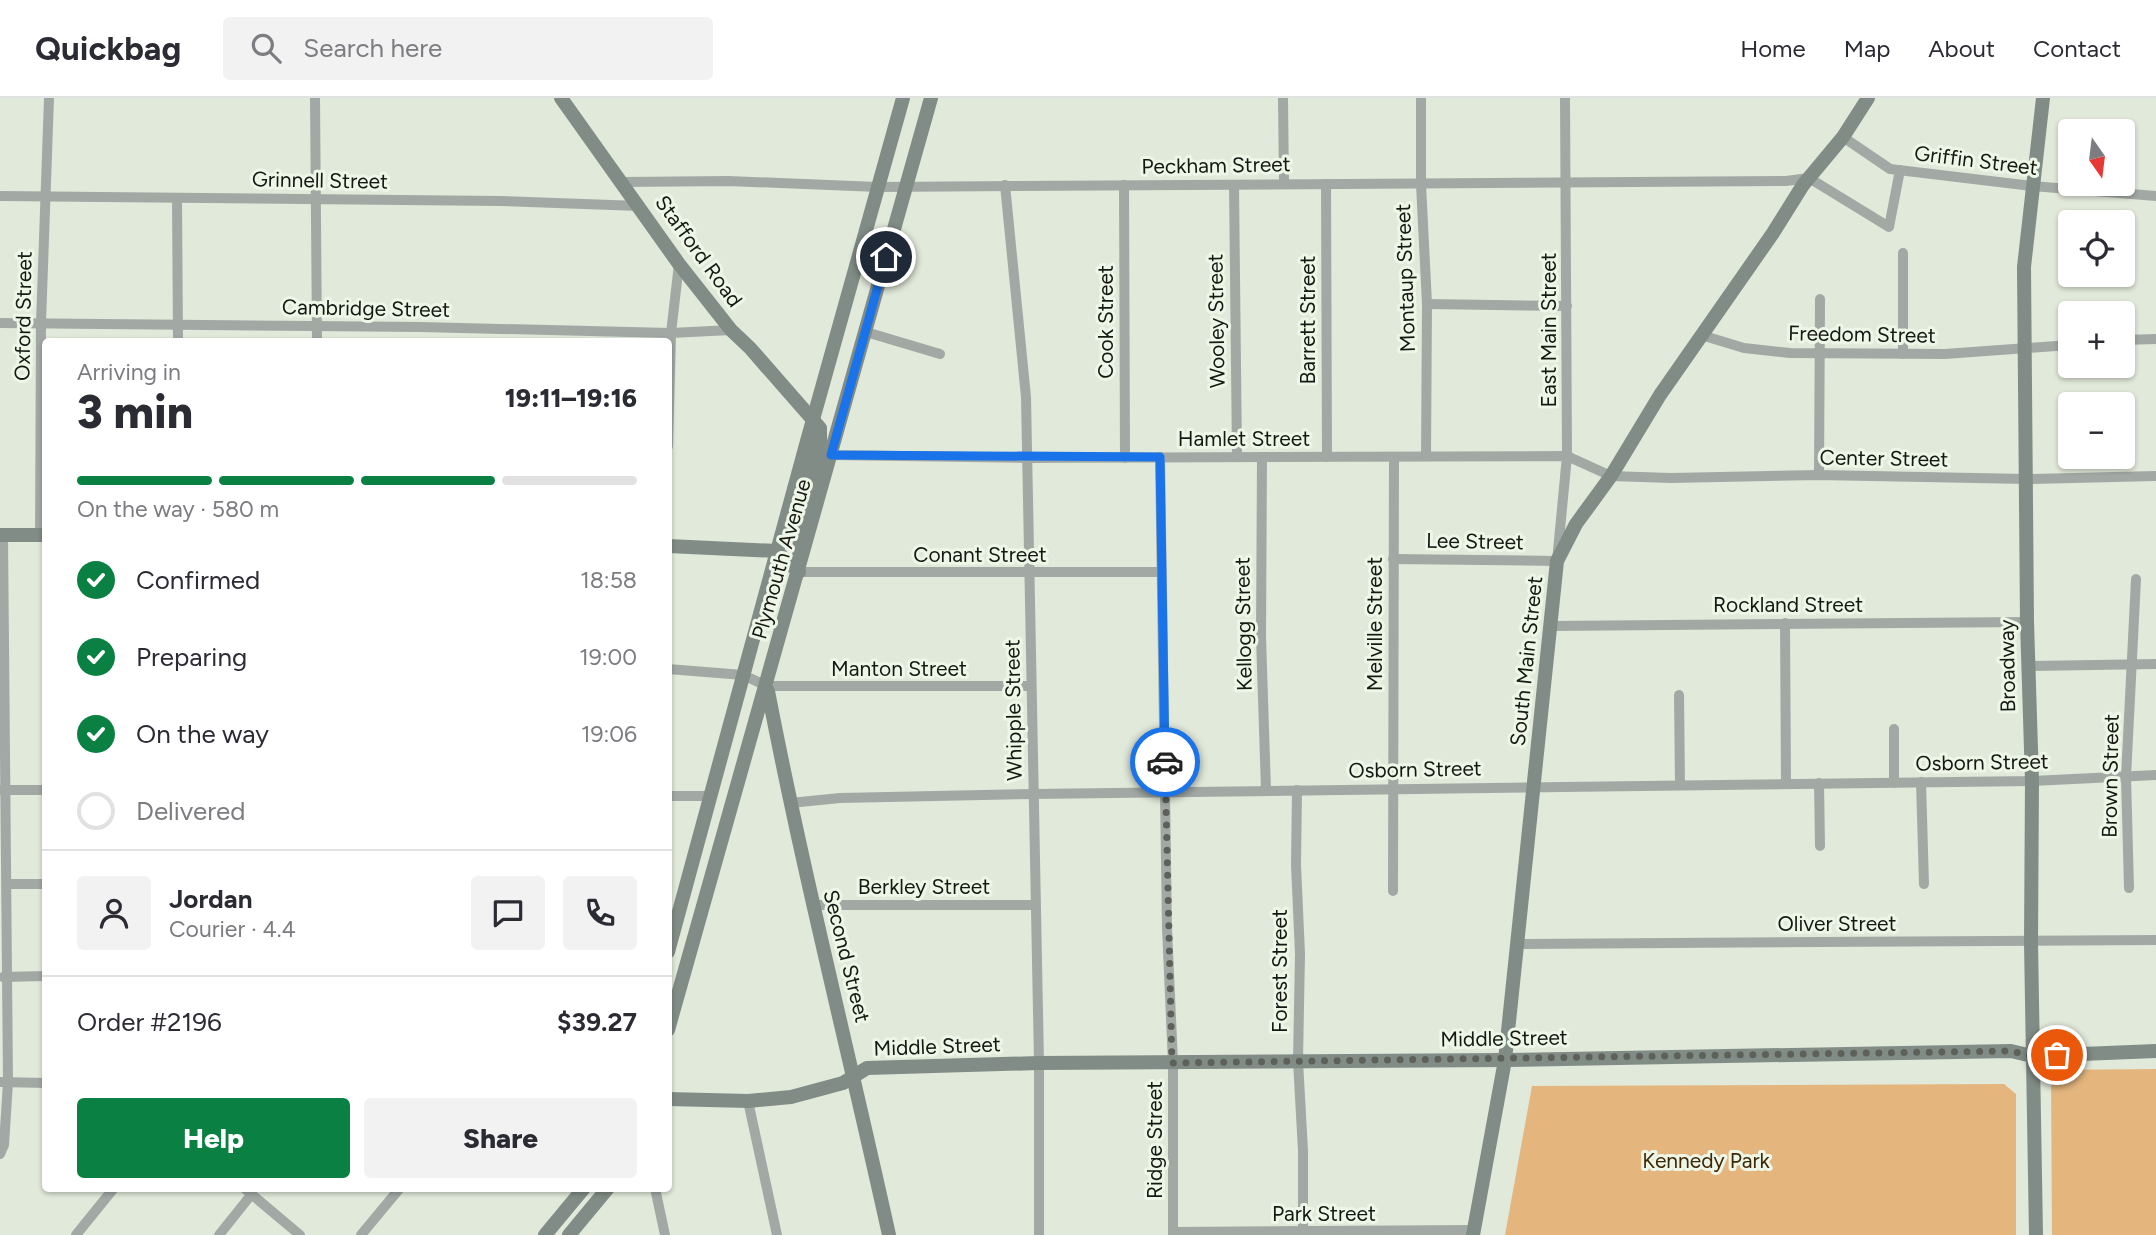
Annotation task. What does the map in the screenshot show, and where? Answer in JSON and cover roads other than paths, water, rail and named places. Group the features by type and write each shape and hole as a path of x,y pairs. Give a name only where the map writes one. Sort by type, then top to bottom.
{"main road":[{"name":"Stafford Road","path":"561,98 679,264 731,330 750,348 812,421"},
{"name":"Plymouth Avenue","path":"672,931 903,98"},
{"name":"Plymouth Avenue","path":"672,1016 931,98"},
{"name":"South Main Street","path":"1473,1233 1505,1059 1557,561 1576,524 1611,475 1660,395 1809,178 1843,137 1868,98"},
{"name":"Broadway","path":"2036,1235 2024,267 2043,98"},
{"path":"799,572 798,535 801,509 821,437 818,424 812,421"},
{"path":"1,535 42,535"},
{"path":"672,546 776,551 799,572"},
{"name":"Second Street","path":"767,686 789,803 889,1235"},
{"name":"Middle Street","path":"672,1099 748,1101 791,1097 843,1083 867,1068 1039,1063 2011,1051 2032,1056 2156,1051"},
{"path":"545,1235 581,1192"},
{"path":"569,1235 605,1192"}],"street":[{"name":"Oxford Street","path":"42,429 41,323 49,98"},
{"path":"315,98 317,338"},
{"path":"1283,98 1284,184"},
{"name":"Montaup Street","path":"1421,98 1421,184 1427,304 1426,456"},
{"name":"East Main Street","path":"1557,561 1567,456 1565,98"},
{"name":"Griffin Street","path":"1843,137 1890,169 2032,186 2156,196"},
{"path":"1809,178 1889,227 1900,170"},
{"name":"Peckham Street","path":"623,182 728,181 878,187 1566,184 1786,181 1809,178"},
{"name":"Barrett Street","path":"1325,184 1327,457"},
{"name":"Cook Street","path":"1124,185 1125,458"},
{"name":"Wooley Street","path":"1234,185 1237,457"},
{"name":"Whipple Street","path":"1004,186 1026,397 1039,1063 1039,1235"},
{"name":"Grinnell Street","path":"0,196 639,205"},
{"path":"177,198 178,338"},
{"path":"1903,253 1903,354"},
{"path":"671,338 679,264"},
{"path":"1819,475 1820,299"},
{"path":"1427,304 1567,306"},
{"name":"Cambridge Street","path":"0,323 420,327 537,335 731,330"},
{"path":"420,327 420,338"},
{"path":"866,332 940,354"},
{"name":"Freedom Street","path":"1701,335 1744,348 1820,354 1903,354 2058,346"},
{"path":"2135,340 2156,340"},
{"name":"Hamlet Street","path":"831,455 1027,458 1567,456 1611,475"},
{"name":"Ridge Street","path":"1160,457 1173,1234"},
{"name":"Kellogg Street","path":"1262,457 1261,637 1266,790"},
{"name":"Melville Street","path":"1393,891 1394,457"},
{"name":"Center Street","path":"1611,475 1671,478 1819,475 2026,479 2156,476"},
{"path":"0,1154 4,1145 3,977 8,884 2,790 1,535"},
{"name":"Lee Street","path":"1393,559 1557,561"},
{"name":"Conant Street","path":"799,572 1160,572"},
{"name":"Brown Street","path":"2129,888 2126,776 2136,579"},
{"name":"Rockland Street","path":"1550,626 2027,622"},
{"path":"1785,623 1786,783"},
{"path":"2028,666 2156,664"},
{"path":"672,669 743,675 767,686"},
{"name":"Manton Street","path":"767,686 1031,686"},
{"path":"1679,695 1680,785"},
{"path":"1894,729 1894,783"},
{"name":"Osborn Street","path":"789,803 840,798 1034,794 2032,781 2156,775"},
{"path":"1921,782 1924,884"},
{"path":"1819,783 1821,846"},
{"path":"2,790 42,790"},
{"name":"Forest Street","path":"1297,790 1296,865 1300,954 1298,1061 1303,1151 1303,1233"},
{"path":"672,796 710,796"},
{"path":"8,884 42,884"},
{"name":"Berkley Street","path":"813,905 1035,905"},
{"name":"Oliver Street","path":"1518,944 2156,940"},
{"path":"3,977 42,976"},
{"path":"4,1082 42,1083"},
{"path":"748,1101 777,1235"},
{"path":"76,1235 111,1192"},
{"path":"219,1235 247,1192"},
{"path":"249,1192 300,1235"},
{"path":"361,1235 397,1192"},
{"path":"656,1192 665,1235"},
{"name":"Park Street","path":"1173,1234 1473,1233"}],"park label":[{"name":"Kennedy Park","path":"1706,1160"}]}
